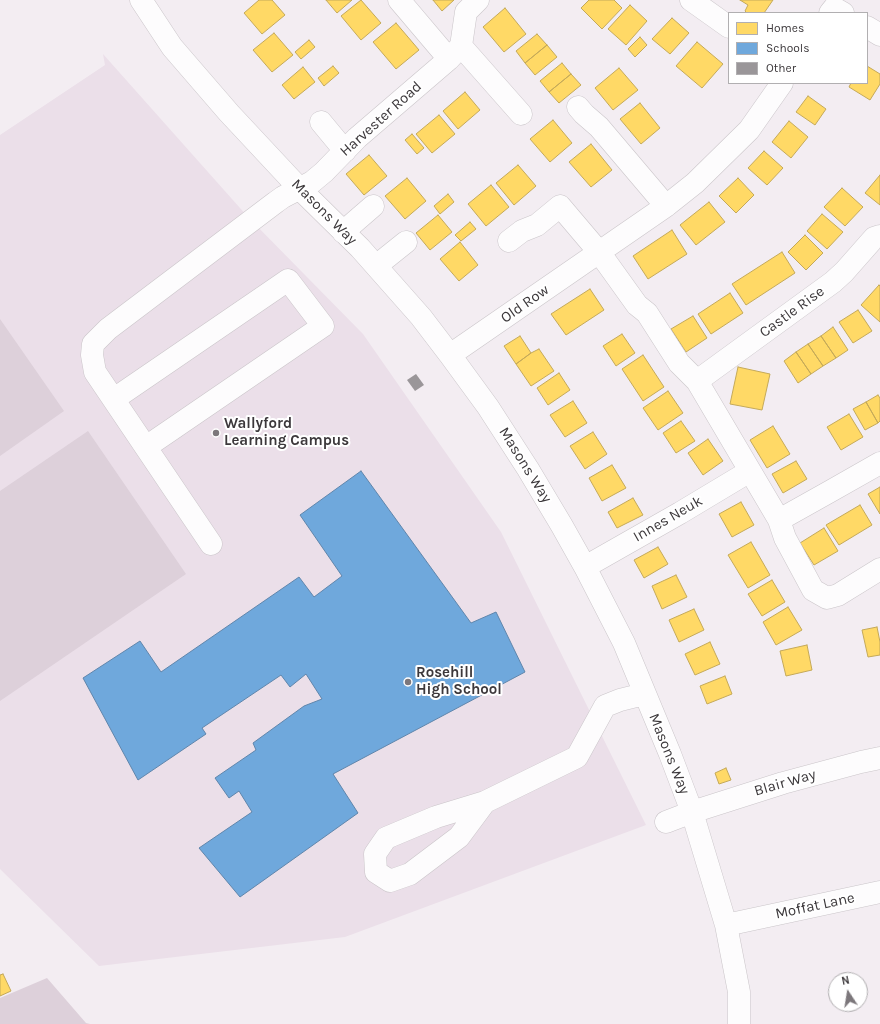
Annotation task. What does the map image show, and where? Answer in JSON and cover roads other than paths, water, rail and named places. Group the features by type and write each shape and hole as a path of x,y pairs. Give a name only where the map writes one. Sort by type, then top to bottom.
{"street":[{"name":"Masons Way","path":"141,0 172,47 229,113 300,189 360,248 421,317 488,408 528,469 585,567 624,643 670,754 692,812 726,925 739,992 739,1024"},
{"path":"399,0 521,114"},
{"path":"455,53 466,12 478,0"},
{"path":"691,0 728,26"},
{"path":"831,12 834,8 841,12"},
{"path":"868,28 880,35"},
{"name":"Harvester Road","path":"211,544 95,372 92,356 93,344 108,328 280,200 312,182 324,172 357,138 455,53"},
{"name":"Old Row","path":"450,355 666,206 695,183 749,130 781,84"},
{"path":"578,107 599,127 666,206"},
{"path":"321,122 345,151"},
{"path":"343,232 373,206"},
{"path":"509,241 522,230 537,225 560,206 600,252 636,305 647,313 679,363 697,381 779,520 785,538 813,590 827,598 838,595 880,569"},
{"name":"Castle Rise","path":"697,381 833,282 844,272 874,238 880,236"},
{"path":"376,266 406,242"},
{"path":"114,399 288,280 323,326 146,447"},
{"path":"779,520 880,463"},
{"name":"Innes Neuk","path":"585,567 750,471"},
{"path":"485,802 460,837 410,874 390,881 376,872 375,854 386,838 436,817 485,802 577,757 605,706 620,700 644,694"},
{"name":"Blair Way","path":"666,822 692,812 783,783 880,758"},
{"name":"Moffat Lane","path":"726,925 880,892"}],"place":[{"name":"Wallyford Learning Campus","path":"216,433"},
{"name":"Rosehill High School","path":"408,682"}]}
